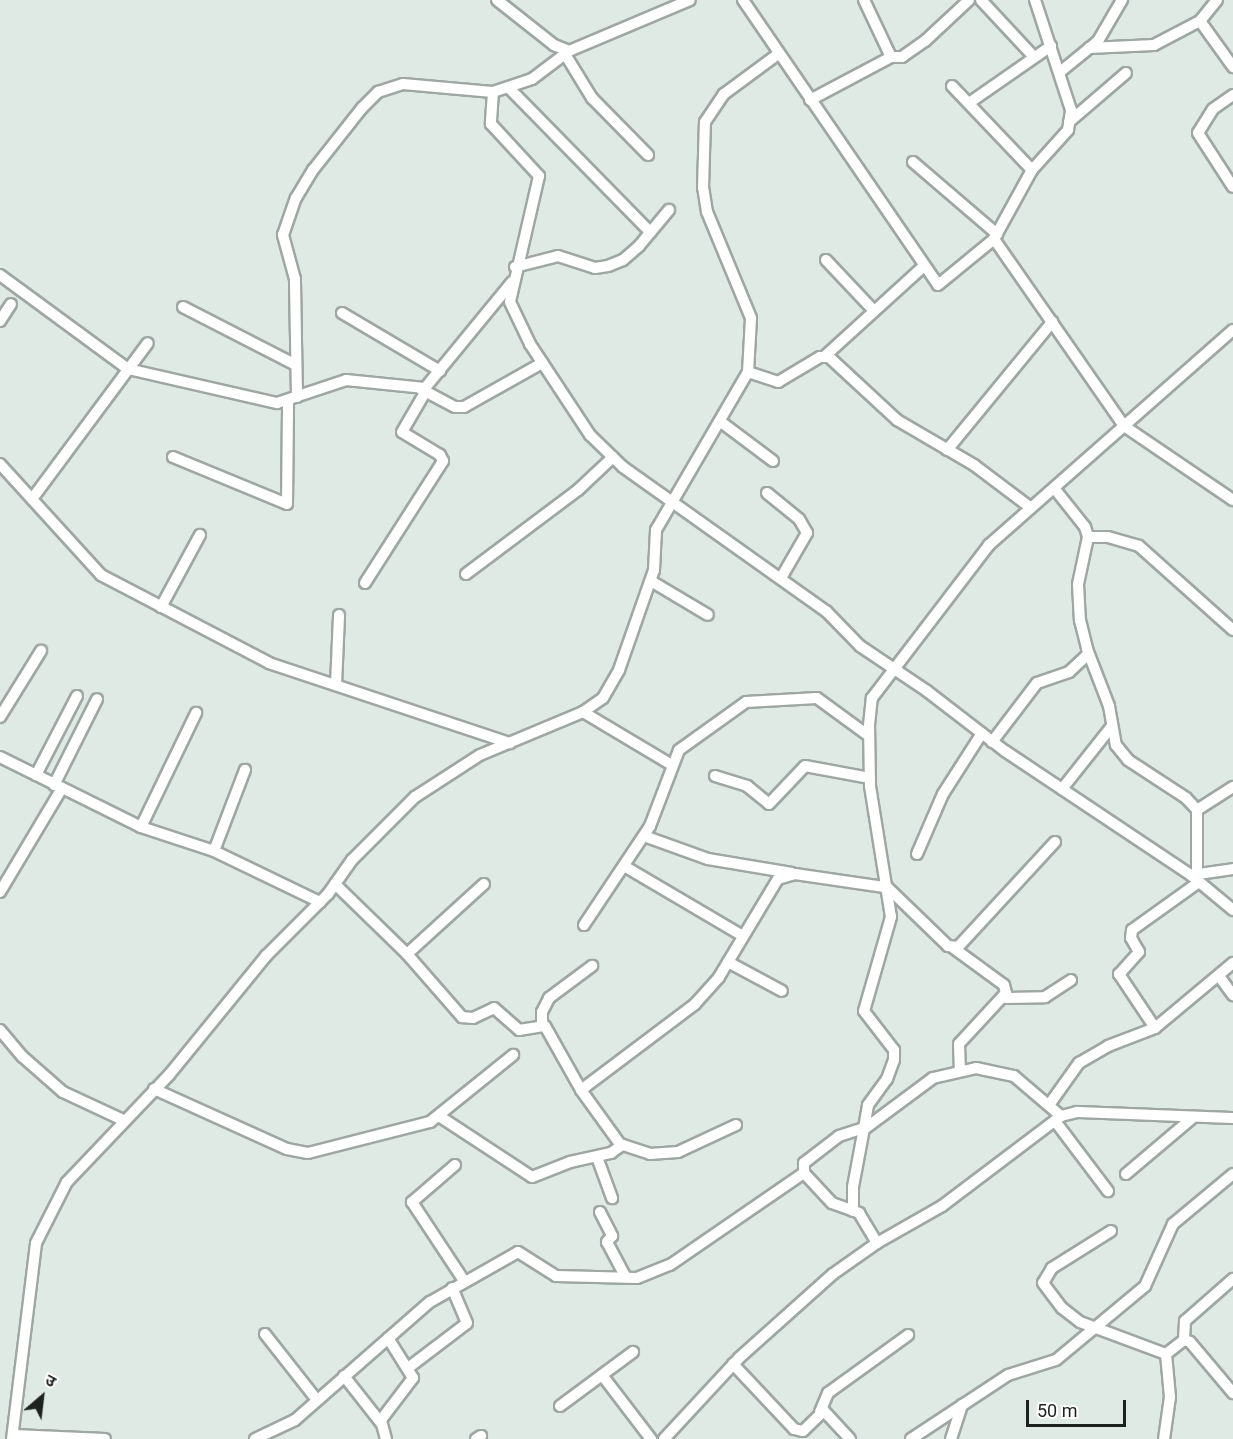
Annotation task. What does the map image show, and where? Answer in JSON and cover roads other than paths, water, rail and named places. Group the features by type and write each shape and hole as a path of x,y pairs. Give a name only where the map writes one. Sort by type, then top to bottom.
{"street":[{"path":"173,457 287,504 296,365 294,279 283,236 296,198 313,170 362,108 391,86 493,92 509,88 532,78 567,52 690,0"},
{"path":"864,0 891,57"},
{"path":"810,100 891,57 902,57 925,41 969,0"},
{"path":"981,0 1034,57"},
{"path":"748,1 778,54 939,285 996,236 1032,170 1068,130 1071,110 1035,0"},
{"path":"1060,72 1089,48 1106,29 1122,0"},
{"path":"1089,48 1154,45 1200,21 1217,0"},
{"path":"499,1 554,45 567,52 592,98 648,155"},
{"path":"1200,21 1233,67"},
{"path":"969,104 1051,46"},
{"path":"105,1439 13,1437 36,1243 67,1182 154,1089 266,956 320,902 369,843 416,797 480,755 583,712 603,698 619,670 651,581 657,530 671,501 721,422 748,372 751,318 708,212 703,188 703,136 705,122 716,102 778,54"},
{"path":"1069,122 1126,73"},
{"path":"952,86 1032,170"},
{"path":"509,88 650,232"},
{"path":"493,92 491,124 539,176 535,207 515,267 510,302 542,363 590,435 613,457 671,501 826,611 860,646 992,742 1196,877 1233,910"},
{"path":"1233,94 1213,109 1198,133 1233,187"},
{"path":"913,162 996,236 1124,426 1233,500"},
{"path":"515,267 558,256 595,268 608,266 623,260 669,210"},
{"path":"826,260 874,311"},
{"path":"748,372 778,382 825,356 924,266"},
{"path":"0,275 128,369 277,403 346,380 423,390 455,407 464,407 542,363"},
{"path":"365,583 443,461 440,455 402,432 423,390 512,281"},
{"path":"0,321 11,304"},
{"path":"183,307 296,365"},
{"path":"342,313 440,371"},
{"path":"947,450 1052,322"},
{"path":"853,1211 853,1187 868,1105 887,1079 894,1060 894,1050 864,1011 890,932 891,917 884,885 870,778 869,736 872,698 892,668 989,545 1233,330"},
{"path":"32,499 148,343"},
{"path":"825,356 897,420 974,465 1031,508"},
{"path":"721,422 773,461"},
{"path":"466,574 578,490 613,457"},
{"path":"0,464 94,570 161,608 242,652 510,742"},
{"path":"1054,488 1085,526 1088,537 1078,584 1080,620 1088,654 1109,706 1116,745 1128,760 1186,798 1197,810 1196,877"},
{"path":"767,494 799,519 807,533 781,578"},
{"path":"161,608 200,536"},
{"path":"1088,537 1108,537 1139,546 1233,630"},
{"path":"651,581 708,615"},
{"path":"336,685 339,615"},
{"path":"0,717 41,651"},
{"path":"992,742 1037,683 1070,672 1088,654"},
{"path":"36,775 77,696"},
{"path":"584,926 644,836 672,765 684,745 755,699 817,698 869,736"},
{"path":"0,892 58,787 96,699"},
{"path":"583,712 672,765"},
{"path":"141,827 196,713"},
{"path":"1062,789 1112,726"},
{"path":"917,854 943,794 982,733"},
{"path":"0,757 141,827 214,850 320,902"},
{"path":"715,776 747,786 769,804 805,765 870,778"},
{"path":"214,850 245,770"},
{"path":"1197,810 1233,787"},
{"path":"644,836 708,859 795,874 884,885 952,947 1004,985 1005,998"},
{"path":"952,947 963,943 1055,842"},
{"path":"624,866 743,936"},
{"path":"1155,1028 1119,974 1139,952 1130,934 1196,877 1233,869"},
{"path":"581,1090 695,1004 728,962 771,887 778,879 795,874"},
{"path":"335,884 407,954 462,1017 473,1018 494,1008 519,1030 528,1031 542,1024"},
{"path":"407,954 484,884"},
{"path":"728,962 782,991"},
{"path":"1049,1105 1079,1063 1108,1046 1155,1028 1233,963"},
{"path":"592,966 549,998 542,1012 542,1024 606,1128 622,1145 650,1154 678,1152 736,1125"},
{"path":"1219,976 1233,995"},
{"path":"960,1070 959,1044 1005,998 1044,997 1071,980"},
{"path":"0,1030 23,1057 63,1092 123,1120"},
{"path":"154,1089 299,1153 317,1152 372,1134 417,1126 439,1116 513,1055"},
{"path":"877,1243 859,1213 832,1203 804,1173 804,1163 838,1136 864,1129 919,1086 960,1070 996,1070 1014,1076 1049,1105 1108,1191"},
{"path":"664,1439 733,1364 832,1274 877,1243 942,1206 1058,1118 1077,1113 1191,1119 1233,1118"},
{"path":"439,1116 529,1177 597,1157 622,1145"},
{"path":"1126,1174 1191,1119"},
{"path":"597,1157 612,1198"},
{"path":"455,1165 412,1202 464,1281"},
{"path":"255,1439 285,1427 388,1338 452,1288 518,1252 555,1276 637,1278 670,1265 804,1173"},
{"path":"911,1439 1017,1371 1051,1364 1150,1280 1173,1224 1233,1174"},
{"path":"600,1212 612,1236 607,1242 626,1277"},
{"path":"1111,1231 1052,1268 1043,1280 1062,1308 1094,1328 1166,1354"},
{"path":"1166,1354 1184,1340 1185,1321 1233,1279"},
{"path":"408,1368 467,1323 452,1288"},
{"path":"265,1334 317,1400"},
{"path":"733,1364 799,1432 820,1412 828,1393 908,1335"},
{"path":"381,1423 412,1382 408,1368 388,1338"},
{"path":"1184,1340 1190,1342 1233,1393"},
{"path":"560,1406 633,1352"},
{"path":"1164,1439 1170,1396 1166,1354"},
{"path":"602,1375 651,1439"},
{"path":"344,1376 381,1423 386,1439"},
{"path":"951,1439 962,1406"},
{"path":"820,1412 829,1412 850,1439"}]}
